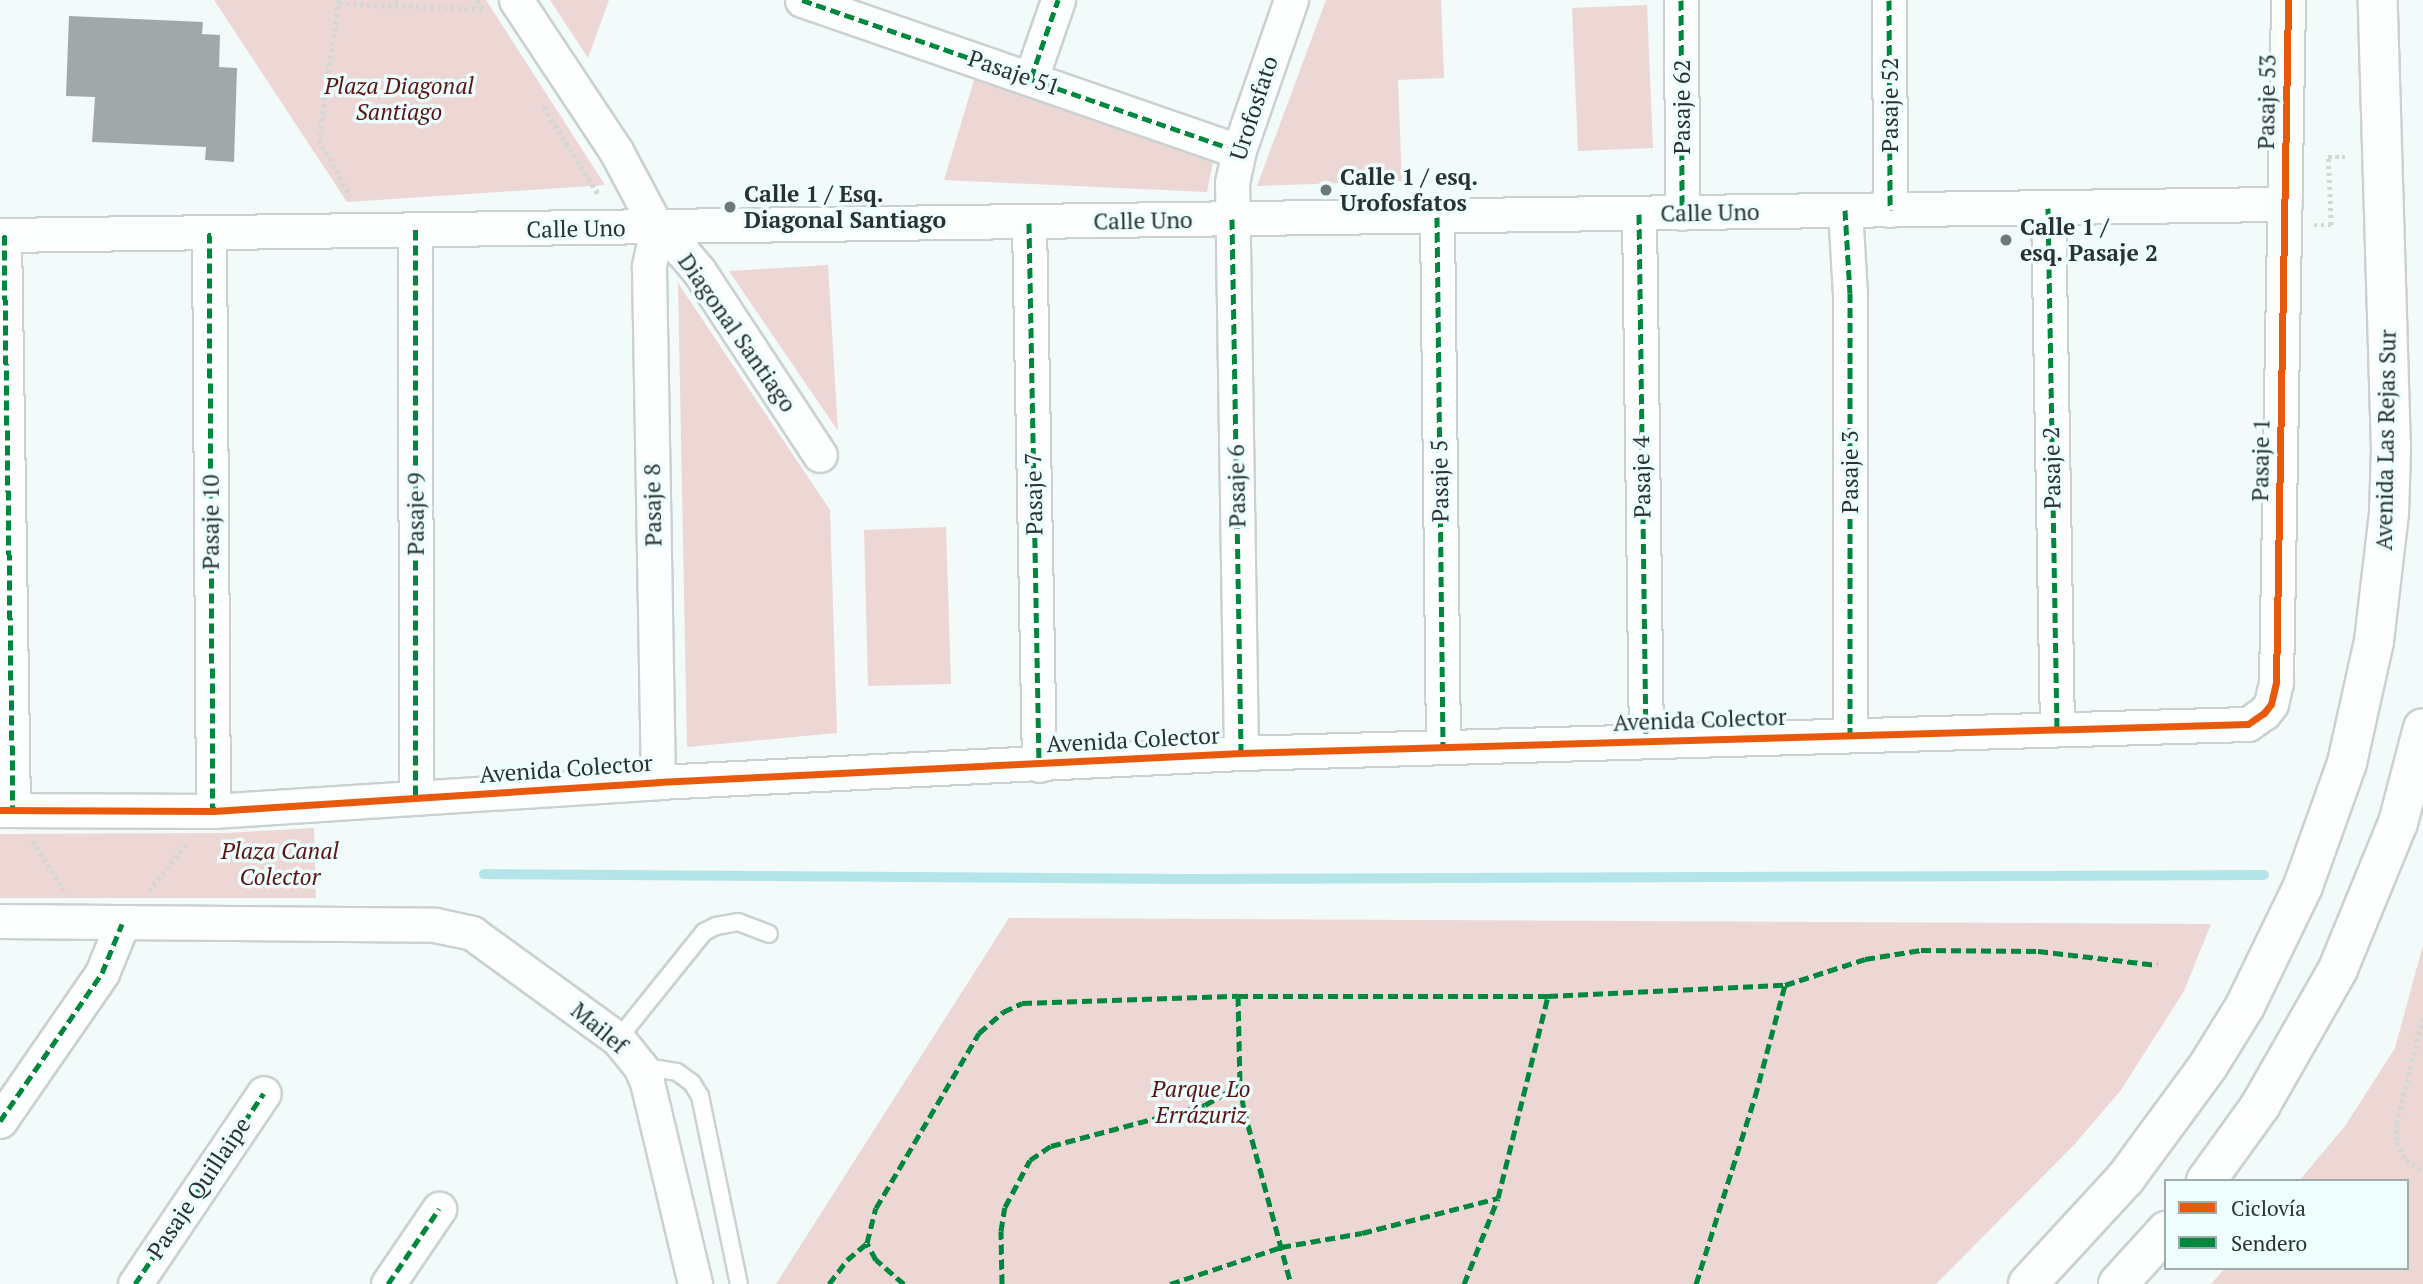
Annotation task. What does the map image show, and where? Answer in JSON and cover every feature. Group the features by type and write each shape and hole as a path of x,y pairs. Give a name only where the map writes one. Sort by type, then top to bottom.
{"main road":[{"name":"Avenida Las Rejas Sur","path":"2028,1284 2126,1179 2168,1124 2245,1006 2304,886 2347,764 2374,641 2389,514 2391,450 2378,0"},
{"path":"2207,1179 2260,1106 2301,1039 2338,969 2370,897 2398,823 2423,727"},
{"path":"2118,1284 2164,1233"}],"street":[{"name":"Diagonal Santiago","path":"516,0 616,151 657,228 699,271 821,456"},
{"name":"Pasaje 51","path":"802,0 842,7 1031,78 1227,147"},
{"path":"1031,78 1058,0"},
{"name":"Urofosfato","path":"1232,219 1235,166 1291,0"},
{"name":"Pasaje 62","path":"1681,0 1682,213"},
{"name":"Pasaje 52","path":"1889,0 1890,210"},
{"name":"Pasaje 53","path":"2286,204 2288,0"},
{"name":"Calle Uno","path":"2,235 2286,204"},
{"name":"Pasaje 1","path":"2264,713 2271,704 2276,682 2286,204"},
{"name":"Pasaje 2","path":"2048,208 2057,729"},
{"name":"Pasaje 3","path":"1845,211 1850,293 1850,734"},
{"name":"Pasaje 4","path":"1639,214 1646,741"},
{"name":"Pasaje 5","path":"1437,217 1443,746"},
{"name":"Pasaje 6","path":"1232,219 1241,753"},
{"name":"Pasaje 7","path":"1029,223 1039,765"},
{"name":"Pasaje 8","path":"657,228 649,267 658,782"},
{"name":"Pasaje 9","path":"415,230 416,798"},
{"name":"Pasaje 10","path":"208,233 213,811"},
{"path":"2,235 6,810"},
{"name":"Avenida Colector","path":"6,810 213,811 658,782 1241,753 1850,734 2237,727 2264,713"},
{"path":"0,921 122,924 102,973 0,1121"},
{"name":"Mailef","path":"122,924 435,925 461,929 482,939 618,1039 640,1066 647,1082 695,1284"},
{"name":"Pasaje Quillaipe","path":"135,1284 264,1093"},
{"path":"388,1284 439,1209"}],"lane":[{"path":"618,1039 704,932 716,926 737,922 769,934"},
{"path":"640,1066 677,1072 692,1083 700,1096 739,1284"}],"path":[{"path":"388,6 397,0"},
{"path":"477,0 490,20"},
{"path":"371,231 319,140 339,2 482,9"},
{"path":"541,103 600,197 587,198"},
{"path":"2331,225 2328,157 2350,157"},
{"path":"6,810 85,923"},
{"path":"122,924 213,811"},
{"path":"2423,1017 2397,1123 2397,1142 2406,1160 2423,1171"}],"green space":[{"name":"Plaza Diagonal Santiago","path":"214,0 486,0 605,185 347,202"},
{"path":"550,0 609,0 588,58"},
{"path":"1326,0 1441,0 1444,78 1398,80 1402,181 1257,186"},
{"path":"1647,5 1653,148 1578,151 1572,8"},
{"path":"975,77 1216,147 1207,192 944,180"},
{"path":"828,265 838,431 729,271"},
{"path":"678,283 830,510 837,733 687,747"},
{"path":"946,527 951,684 868,686 864,530"},
{"name":"Plaza Canal Colector","path":"314,828 316,898 0,898 0,834 225,833"},
{"name":"Parque Lo Errázuriz","path":"1009,918 2211,924 2184,991 2121,1090 2074,1145 1936,1284 776,1284"},
{"path":"2423,945 2423,1284 2211,1284 2223,1270 2409,1270 2409,1179 2301,1179 2345,1126 2395,1048"}],"building":[{"path":"69,16 203,22 202,34 220,35 219,67 237,68 234,162 205,160 206,147 92,142 95,97 66,96"}],"waterway":[{"path":"484,874 1186,879 2264,875"}],"marked path":[{"path":"802,0 1227,147"},
{"path":"1031,78 1058,0"},
{"path":"1681,0 1682,213"},
{"path":"1889,0 1890,210"},
{"path":"2048,208 2057,729"},
{"path":"1845,210 1850,293 1850,735"},
{"path":"1639,214 1646,741"},
{"path":"1437,217 1443,746"},
{"path":"1232,219 1241,753"},
{"path":"1029,223 1039,765"},
{"path":"415,230 416,798"},
{"path":"209,233 213,811"},
{"path":"4,235 13,810"},
{"path":"0,1121 102,973 122,924"},
{"path":"904,1284 876,1260 867,1243 876,1208 979,1033 1003,1012 1022,1003 1238,996 1548,996 1785,985 1865,959 1921,950 2038,951 2157,965"},
{"path":"1696,1284 1755,1097 1785,985"},
{"path":"1238,996 1240,1085 1244,1110 1291,1284"},
{"path":"1464,1284 1498,1198 1548,996"},
{"path":"1002,1284 1001,1231 1005,1207 1030,1160 1051,1146 1205,1105 1240,1085"},
{"path":"135,1284 264,1093"},
{"path":"1170,1284 1281,1247 1362,1233 1498,1198"},
{"path":"388,1284 439,1209"},
{"path":"829,1284 847,1260 867,1243"}],"cycle path":[{"path":"0,810 213,811 658,782 1241,753 2248,724 2264,713 2271,704 2276,682 2288,0"}],"place":[{"name":"Calle 1 / esq. Urofosfatos","path":"1326,190"},
{"name":"Calle 1 / Esq. Diagonal Santiago","path":"730,207"},
{"name":"Calle 1 / esq. Pasaje 2","path":"2006,240"}]}
